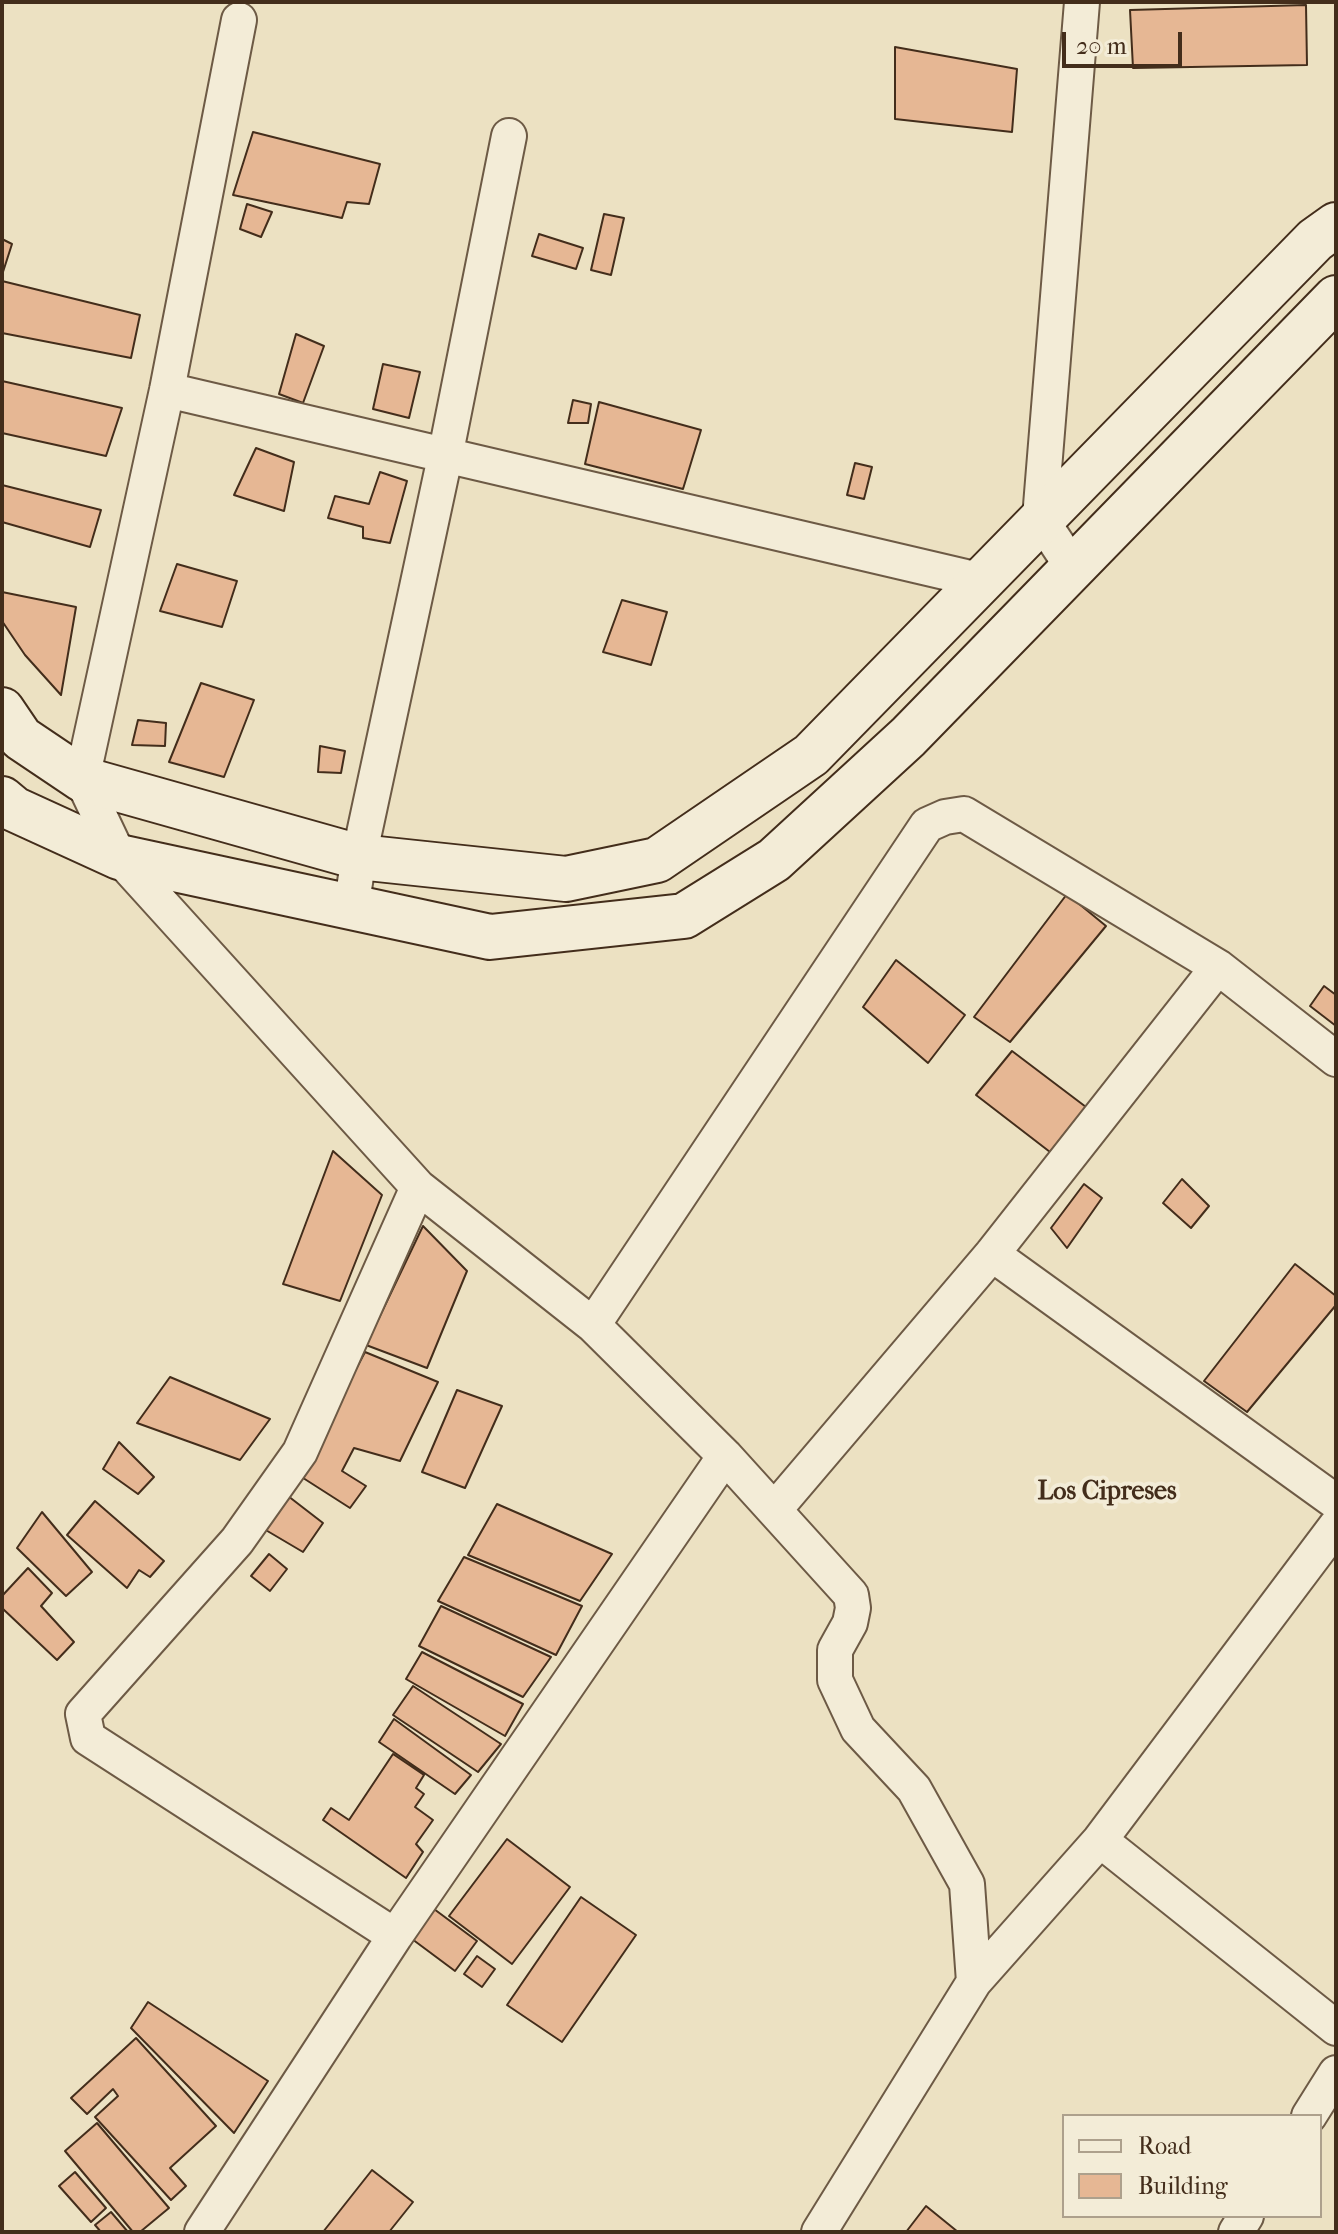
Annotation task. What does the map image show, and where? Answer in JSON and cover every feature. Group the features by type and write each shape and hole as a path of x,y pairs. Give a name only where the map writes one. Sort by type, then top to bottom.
{"main road":[{"path":"2,710 21,738 82,779 359,857 566,879 657,860 811,755 1315,240 1336,225"},
{"path":"2,799 14,809 119,857 490,937 684,916 774,860 908,737 1336,298"},
{"path":"566,879 573,928"}],"street":[{"path":"1073,568 1040,518 1082,2"},
{"path":"239,20 167,390 82,779 119,857 418,1187 593,1325 725,1456 851,1595 853,1608 850,1623 835,1650 835,1680 858,1729 914,1789 967,1884 974,1982"},
{"path":"351,908 509,136"},
{"path":"167,390 983,581"},
{"path":"593,1325 927,825 945,817 964,814 1218,967 1336,1059"},
{"path":"775,1509 992,1254 1218,967"},
{"path":"395,1936 88,1738 83,1714 237,1541 300,1452 418,1187"},
{"path":"992,1254 1336,1502"},
{"path":"202,2232 395,1936 725,1456"},
{"path":"819,2232 974,1982 1100,1840 1336,1526"},
{"path":"1100,1840 1336,2028"},
{"path":"1310,2114 1336,2073"}],"building":[{"path":"1306,5 1307,65 1133,68 1130,10"},
{"path":"895,47 1017,69 1012,132 895,119"},
{"path":"253,132 380,164 369,204 347,202 342,218 233,195"},
{"path":"247,204 272,212 261,237 240,229"},
{"path":"604,214 624,218 611,275 591,270"},
{"path":"539,234 583,248 576,269 532,256"},
{"path":"2,239 12,244 2,275"},
{"path":"2,281 140,315 131,358 2,333"},
{"path":"296,334 324,346 303,403 279,394"},
{"path":"383,364 420,372 409,418 373,409"},
{"path":"2,381 122,408 106,456 2,433"},
{"path":"573,400 591,404 588,423 568,423"},
{"path":"599,402 701,430 683,489 585,464"},
{"path":"256,448 294,462 284,511 234,495"},
{"path":"855,463 872,467 864,499 847,495"},
{"path":"380,472 407,481 390,543 363,538 363,527 328,518 335,496 369,504"},
{"path":"2,485 101,510 90,547 2,522"},
{"path":"177,564 237,581 222,627 160,611"},
{"path":"2,592 76,607 61,695 25,655 2,621"},
{"path":"622,600 667,612 651,665 603,652"},
{"path":"201,683 254,700 224,777 169,762"},
{"path":"138,720 166,723 165,746 132,745"},
{"path":"320,746 345,751 341,773 318,772"},
{"path":"1067,894 1106,926 1010,1042 974,1017"},
{"path":"896,960 965,1015 928,1063 863,1007"},
{"path":"1324,986 1336,995 1336,1026 1310,1006"},
{"path":"1012,1051 1086,1107 1050,1152 976,1095"},
{"path":"333,1151 382,1195 340,1301 283,1284"},
{"path":"1182,1179 1209,1206 1191,1228 1163,1203"},
{"path":"1084,1184 1102,1198 1067,1248 1051,1228"},
{"path":"423,1226 467,1271 427,1368 366,1345"},
{"path":"1295,1264 1336,1296 1336,1305 1247,1412 1204,1381"},
{"path":"365,1352 438,1382 400,1461 354,1448 342,1471 366,1486 350,1508 300,1476"},
{"path":"170,1377 270,1419 240,1460 137,1423"},
{"path":"457,1390 502,1406 465,1488 422,1472"},
{"path":"119,1442 154,1477 138,1494 103,1469"},
{"path":"288,1496 323,1523 303,1552 264,1529"},
{"path":"95,1501 164,1561 150,1577 139,1570 127,1588 67,1535"},
{"path":"497,1504 612,1554 580,1601 468,1555"},
{"path":"42,1512 92,1572 66,1596 17,1548"},
{"path":"269,1554 287,1569 270,1591 251,1576"},
{"path":"464,1557 582,1606 556,1655 438,1601"},
{"path":"28,1568 52,1593 41,1606 74,1642 57,1660 2,1608 2,1596"},
{"path":"441,1606 551,1657 523,1697 419,1646"},
{"path":"422,1652 523,1704 505,1736 406,1679"},
{"path":"413,1686 501,1744 478,1772 393,1715"},
{"path":"394,1719 471,1775 455,1794 379,1742"},
{"path":"393,1754 424,1775 416,1788 424,1794 415,1807 433,1820 416,1844 423,1852 406,1878 323,1820 331,1808 349,1820"},
{"path":"507,1839 570,1887 512,1964 449,1916"},
{"path":"581,1897 636,1935 562,2042 507,2005"},
{"path":"434,1909 477,1941 455,1971 412,1939"},
{"path":"477,1956 495,1969 482,1987 464,1974"},
{"path":"148,2002 268,2081 234,2133 131,2028"},
{"path":"136,2038 216,2126 170,2168 186,2186 171,2200 95,2117 118,2096 113,2089 87,2114 71,2098"},
{"path":"97,2123 169,2208 140,2232 133,2232 65,2151"},
{"path":"372,2170 413,2202 389,2232 323,2232"},
{"path":"75,2172 106,2208 91,2222 59,2186"},
{"path":"926,2206 958,2232 906,2232"},
{"path":"111,2212 128,2232 101,2232 95,2225"}],"district":[{"name":"Los Cipreses","path":"1107,1493"}]}
